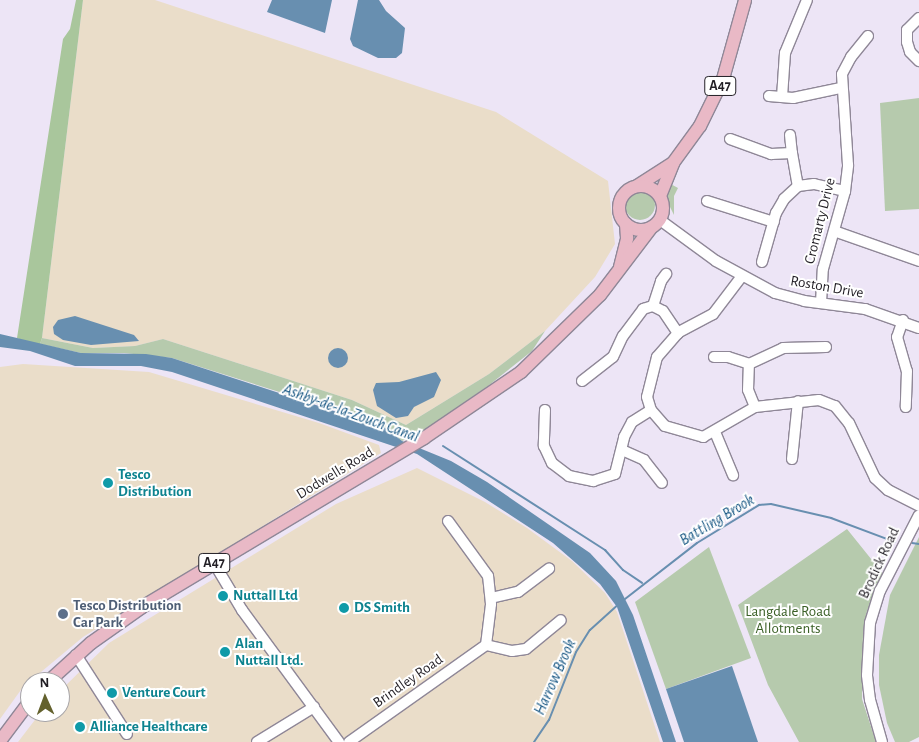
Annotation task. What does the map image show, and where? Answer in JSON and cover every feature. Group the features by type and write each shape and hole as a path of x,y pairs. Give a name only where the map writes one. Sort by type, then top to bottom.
{"main road":[{"name":"A47","path":"660,196 673,163 700,126 723,79 745,0"},
{"name":"A47","path":"637,186 673,163"},
{"path":"637,186 650,187 660,196 663,208 655,224 638,230 626,224 619,205 625,192 637,186"},
{"name":"Dodwells Road","path":"620,270 627,238 626,224"},
{"name":"Dodwells Road","path":"58,672 76,655 142,607 424,438 521,372 600,295 655,224"},
{"path":"0,741 20,714"}],"street":[{"path":"782,97 785,53 807,0"},
{"path":"919,18 908,30 907,42 910,52 919,61"},
{"name":"Cromarty Drive","path":"820,302 823,269 845,191 848,165 841,88 842,74 850,57 868,36"},
{"path":"769,96 793,98 841,88"},
{"path":"790,135 798,186"},
{"path":"730,139 771,154 792,153"},
{"path":"762,262 774,222 784,199 798,186 814,184 845,191"},
{"path":"707,201 774,222"},
{"name":"Roston Drive","path":"655,224 742,276 775,293 865,309 902,320 919,328"},
{"path":"834,231 919,261"},
{"path":"582,381 613,357 636,315 654,306 661,281 666,274"},
{"path":"742,276 713,314 678,333 657,357 650,376 647,397 650,410 665,426 690,436 703,437 715,432 755,407 819,400 835,406 849,423 875,478 888,490 919,506"},
{"path":"654,306 663,311 678,333"},
{"path":"902,320 897,337 907,371 906,407"},
{"path":"714,357 728,357 749,364 783,348 826,347"},
{"path":"749,364 748,390 755,407"},
{"path":"792,459 798,401"},
{"path":"545,410 544,446 552,462 569,476 593,481 615,474 632,422 650,410"},
{"path":"715,432 733,476"},
{"path":"622,450 644,460 662,483"},
{"name":"Brodick Road","path":"882,742 868,683 870,623 880,591 919,515"},
{"path":"448,521 488,576 491,598 486,645 512,651 526,649 561,620"},
{"path":"214,563 242,610 339,742"},
{"path":"491,598 518,592 549,569"},
{"name":"Brindley Road","path":"349,742 486,645"},
{"path":"76,655 127,734"},
{"path":"257,742 314,707"}],"shaded area":[{"path":"83,0 155,0 496,112 608,181 615,244 595,277 545,331 489,374 406,425 352,400 163,339 135,346 93,348 42,338"},
{"path":"23,364 149,372 319,423 379,445 381,453 83,637 41,672 20,672 20,691 0,719 0,367"},
{"path":"417,468 485,502 527,528 572,561 605,593 617,612 660,742 18,742 33,722 70,722 70,681 109,643 336,504"}],"green space":[{"path":"76,0 83,0 42,338 40,344 29,343 17,338 63,39 70,29"},
{"path":"919,98 919,209 885,211 880,103"},
{"path":"667,182 678,188 674,196 674,215 665,197"},
{"path":"640,190 651,194 655,205 651,216 640,220 629,216 625,205 629,194"},
{"path":"545,331 532,351 488,386 424,430 402,441 386,428 349,414 172,358 124,353 81,353 40,344 42,338 93,348 135,346 163,339 352,400 406,425 489,374"},
{"name":"Langdale Road Allotments","path":"847,529 884,575 867,611 863,636 862,699 876,742 799,742 768,685 738,605"},
{"path":"919,537 919,737 909,742 895,742 887,723 879,685 879,655 890,595"},
{"path":"709,547 751,658 666,689 635,602"}],"water":[{"path":"272,0 332,0 325,33 267,12"},
{"path":"358,0 379,0 386,11 405,28 402,53 396,58 378,58 353,46 350,39"},
{"path":"75,316 134,335 139,341 91,345 63,340 54,334 53,327 58,320"},
{"path":"0,334 81,353 146,354 172,358 386,428 402,441 451,461 487,482 590,553 616,581 633,615 676,742 663,742 617,607 600,584 553,543 417,454 172,372 141,366 75,366 30,351 0,347"},
{"path":"338,348 345,351 348,358 345,365 338,368 331,365 328,358 331,351"},
{"path":"436,372 441,380 434,397 414,407 408,416 396,418 377,406 373,390 376,383 399,382"},
{"path":"732,666 758,742 684,742 666,689"}],"waterway":[{"path":"443,446 605,550 623,570 642,583"},
{"name":"Battling Brook","path":"625,599 697,543 759,505 771,504 831,518 895,542"},
{"name":"Battling Brook","path":"912,543 919,544"},
{"name":"Harrow Brook","path":"534,742 549,720 576,652 590,630 618,605"}],"place":[{"name":"Tesco Distribution","path":"108,483"},
{"name":"Nuttall Ltd","path":"223,596"},
{"name":"DS Smith","path":"344,608"},
{"name":"Tesco Distribution Car Park","path":"63,614"},
{"name":"Alan Nuttall Ltd.","path":"225,652"},
{"name":"Venture Court","path":"112,693"},
{"name":"Alliance Healthcare","path":"80,727"}],"water label":[{"name":"Ashby-de-la-Zouch Canal","path":"351,413"}]}
